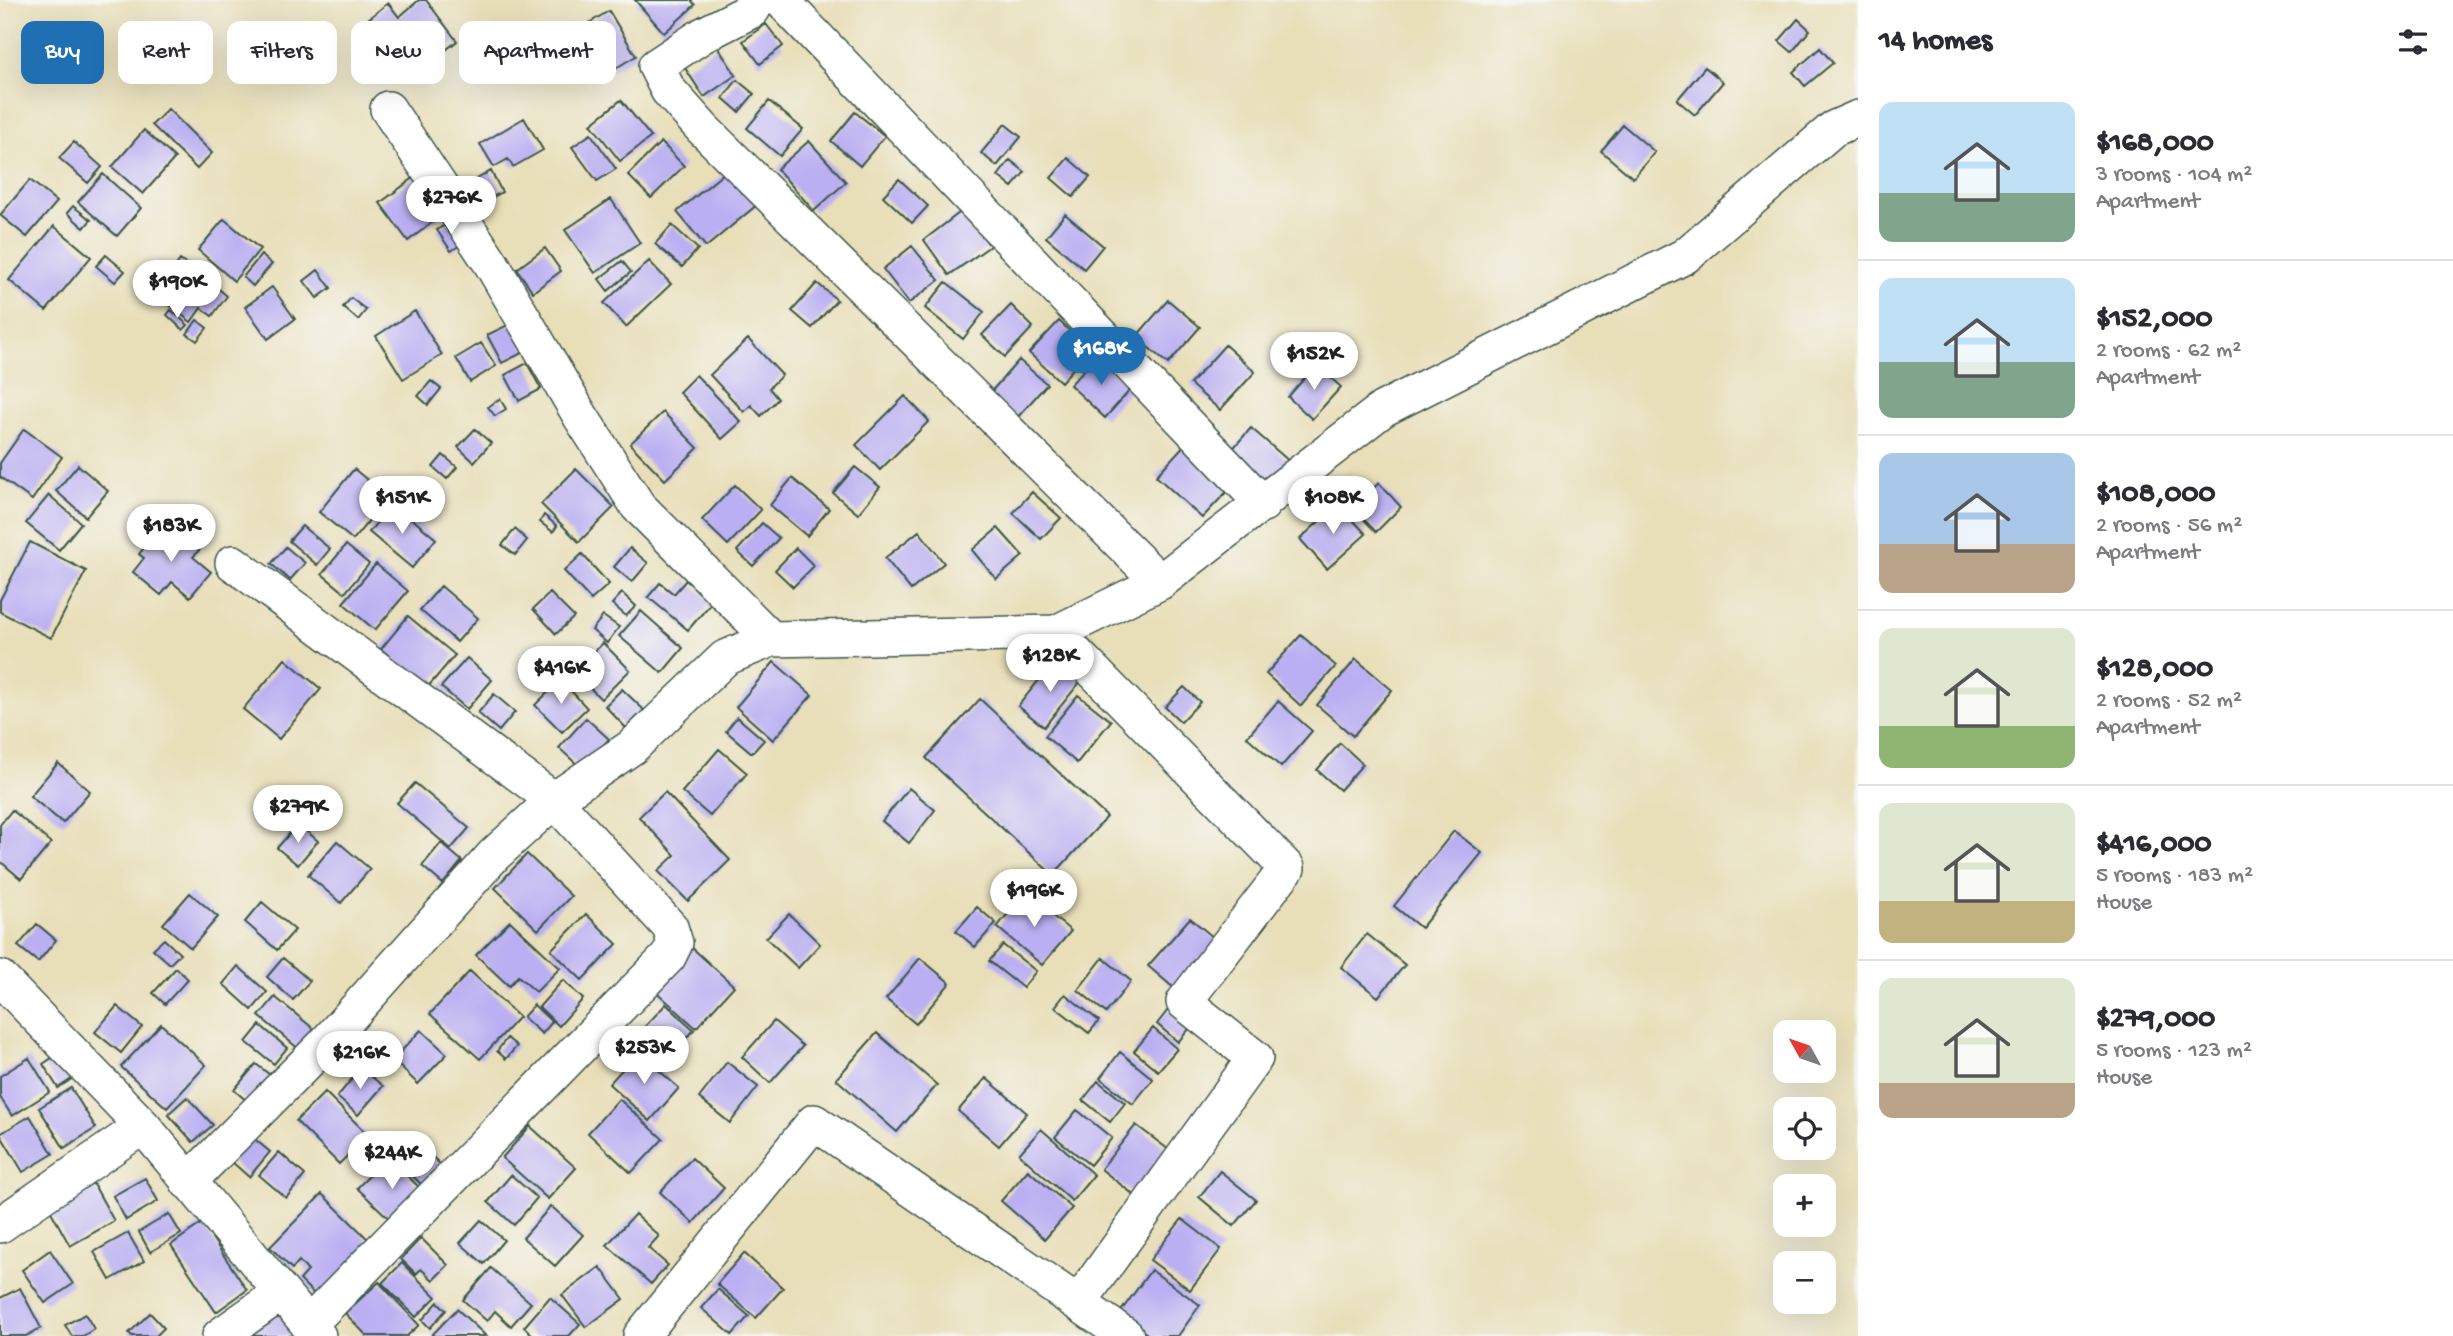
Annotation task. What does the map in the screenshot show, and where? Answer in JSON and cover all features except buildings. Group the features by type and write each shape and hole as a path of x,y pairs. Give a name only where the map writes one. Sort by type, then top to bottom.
{"street":[{"path":"758,0 752,9 703,35 656,66 668,90 702,128 1160,582"},
{"path":"781,0 1263,504"},
{"path":"388,109 491,263 581,417 638,506 771,639"},
{"path":"188,1182 325,1044 494,855 554,800 632,747 725,658 771,639 1056,633 1160,582 1383,409 1685,256 1833,129 1858,118"},
{"path":"1,982 143,1126 313,1330 668,957 675,943 670,928 554,800 233,563"},
{"path":"1056,633 1287,868 1184,1002 1255,1058 1079,1302"},
{"path":"641,1336 814,1122 1126,1336"},
{"path":"0,1225 143,1126"},
{"path":"220,1336 281,1293"}]}
